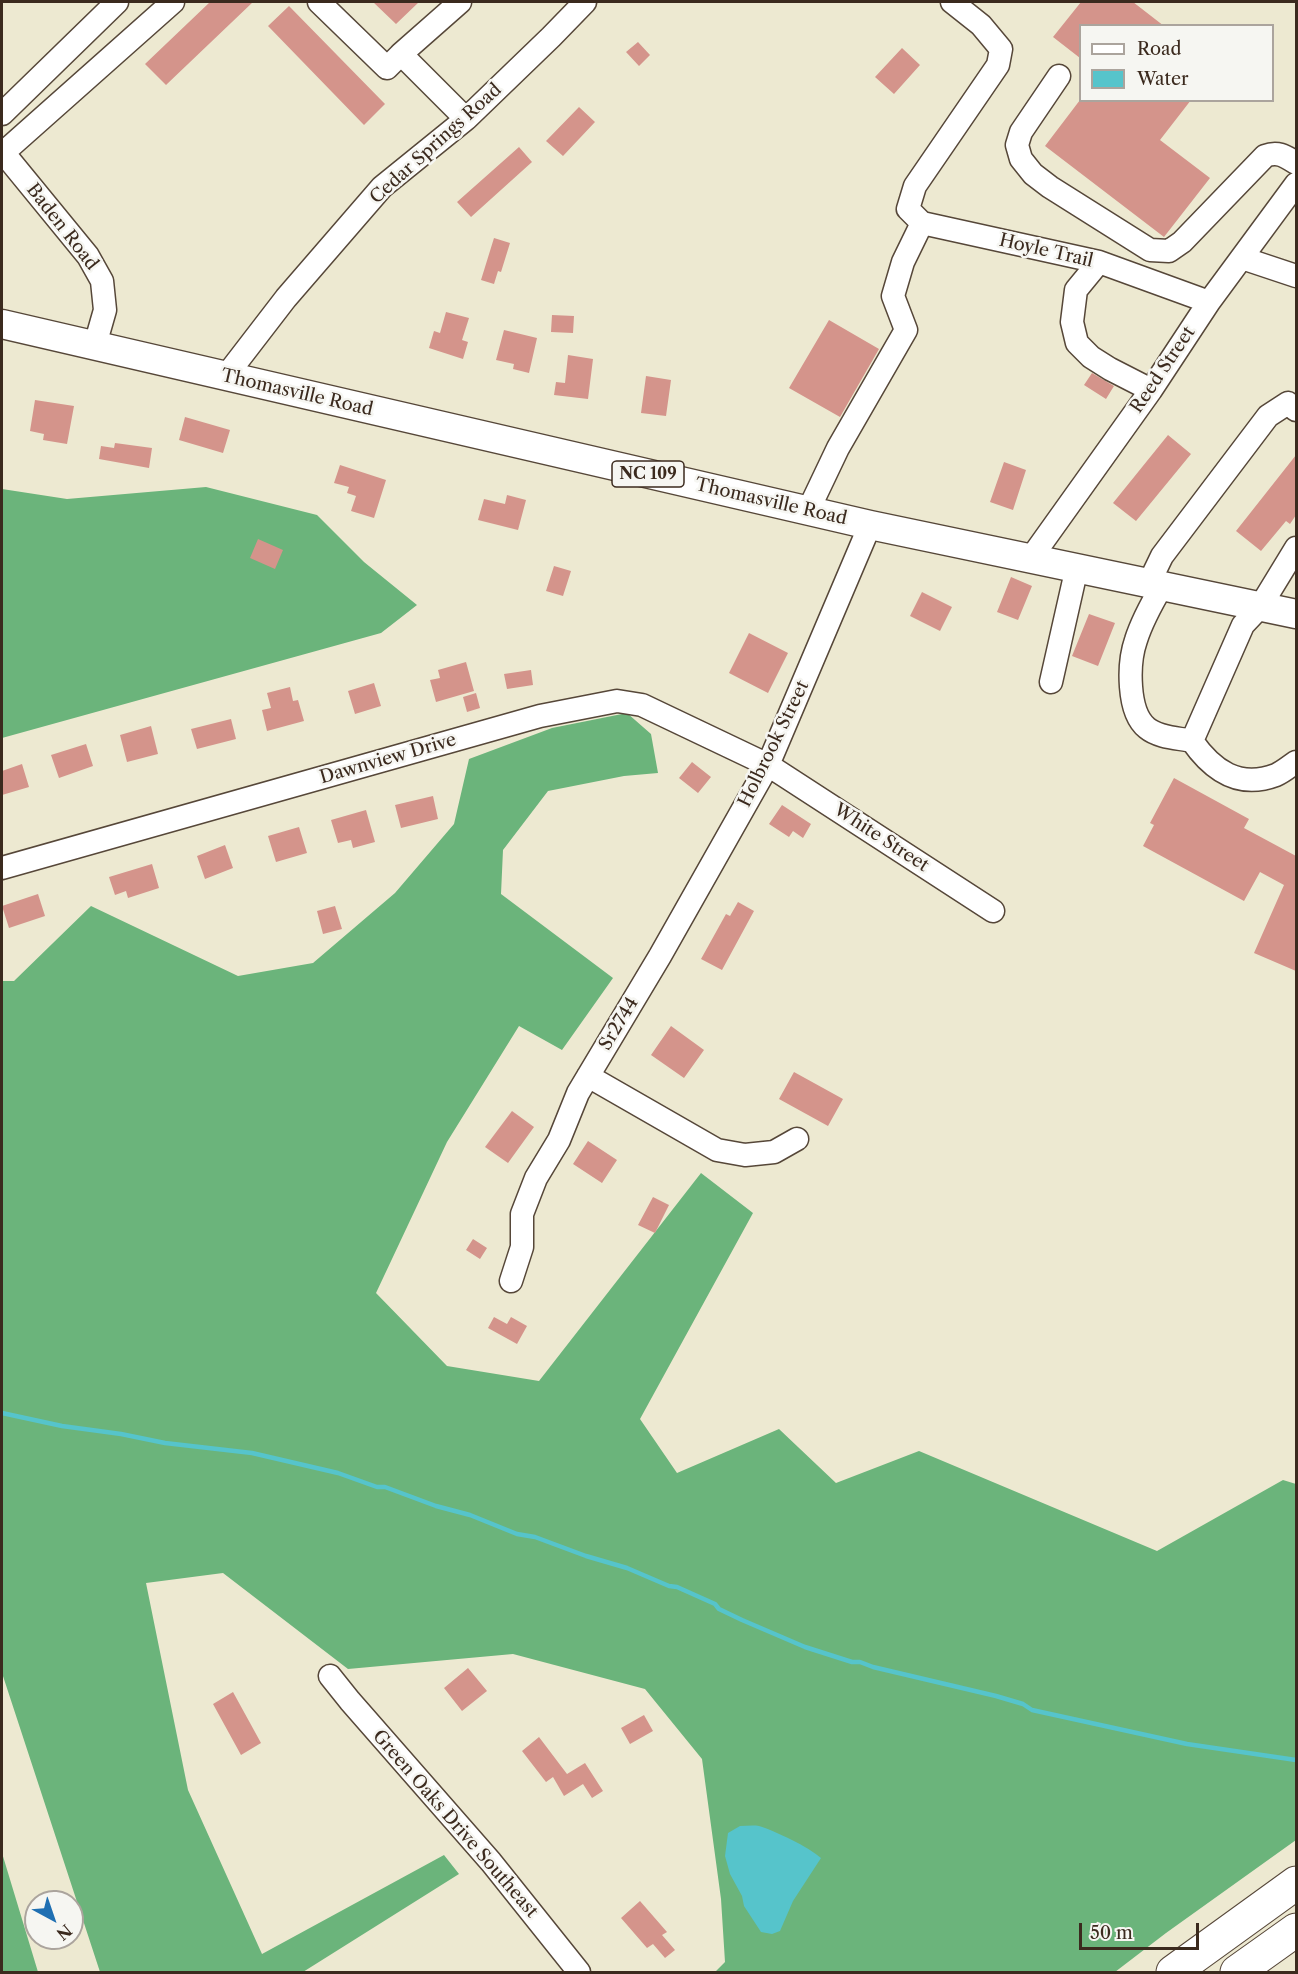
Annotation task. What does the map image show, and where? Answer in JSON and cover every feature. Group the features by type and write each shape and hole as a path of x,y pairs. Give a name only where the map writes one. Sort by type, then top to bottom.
{"highway":[{"path":"1173,1972 1296,1883"},
{"path":"1237,1972 1296,1930"}],"main road":[{"name":"Thomasville Road","path":"2,324 870,525 1296,614"}],"street":[{"path":"2,114 117,2"},
{"path":"2,152 173,2"},
{"path":"319,2 387,69 460,2"},
{"name":"Cedar Springs Road","path":"226,376 286,298 382,187 466,119 551,38 585,2"},
{"path":"808,511 838,448 906,330 893,296 903,262 922,223 908,209 915,186 998,65 1001,49 981,25 952,2"},
{"path":"401,54 466,119"},
{"path":"1059,76 1021,132 1017,145 1021,159 1033,174 1050,187 1150,250 1162,252 1174,249 1265,156 1274,153 1282,154 1296,164"},
{"name":"Baden Road","path":"2,152 88,256 102,281 105,310 95,345"},
{"name":"Reed Street","path":"1030,558 1151,390 1209,302 1296,184"},
{"name":"Hoyle Trail","path":"922,223 1099,262 1209,302"},
{"path":"1125,272 1136,242"},
{"path":"1242,258 1296,276"},
{"path":"1099,262 1076,290 1072,322 1077,343 1091,357 1151,390"},
{"path":"1296,410 1288,404 1268,416 1162,556 1151,604 1135,642 1130,678 1135,710 1147,728 1164,736 1192,741 1205,759 1224,774 1250,781 1277,774 1296,762"},
{"name":"Holbrook Street","path":"660,956 768,765 870,525"},
{"path":"1192,741 1243,626 1260,607 1296,548"},
{"path":"1051,682 1077,567"},
{"name":"Dawnview Drive","path":"2,868 540,716 617,701 642,705 768,765"},
{"name":"White Street","path":"768,765 993,911"},
{"name":"Sr2744","path":"511,1281 522,1248 522,1214 537,1178 559,1140 583,1085 660,956"},
{"path":"583,1085 717,1149 745,1155 774,1152 797,1139"},
{"name":"Green Oaks Drive Southeast","path":"330,1676 490,1862 579,1972"}],"green space":[{"path":"206,487 317,515 364,562 417,605 381,633 2,738 2,489 67,499"},
{"path":"627,713 651,734 658,773 624,776 548,791 503,850 501,894 613,978 562,1050 519,1026 447,1142 376,1293 447,1366 539,1381 701,1173 753,1213 640,1419 677,1473 779,1429 836,1483 919,1451 1157,1551 1283,1480 1296,1484 1296,1840 1115,1972 715,1972 725,1962 721,1899 702,1759 645,1689 513,1654 348,1669 223,1573 146,1583 188,1790 262,1954 444,1855 459,1874 303,1972 100,1972 84,1923 84,1890 73,1890 2,1673 2,981 14,981 91,906 238,976 313,963 395,893 454,824 469,759 552,728"},
{"path":"2,1853 24,1926 24,1950 31,1950 38,1972 2,1972"}],"water":[{"path":"740,1826 766,1828 800,1844 821,1858 793,1901 780,1931 772,1934 761,1932 744,1906 742,1896 730,1874 725,1856 728,1833"}],"building":[{"path":"210,2 253,2 166,85 145,64"},
{"path":"373,2 419,2 396,24"},
{"path":"1081,2 1133,2 1161,24 1079,24 1079,57 1053,37"},
{"path":"289,6 385,104 364,125 268,26"},
{"path":"638,42 650,55 639,66 626,52"},
{"path":"902,48 920,65 894,94 875,77"},
{"path":"1079,101 1189,102 1160,140 1210,178 1164,237 1045,146"},
{"path":"579,107 595,122 563,156 546,141"},
{"path":"519,147 532,162 471,217 457,202"},
{"path":"494,238 510,243 501,272 498,271 494,284 481,280"},
{"path":"446,312 469,318 462,340 468,342 463,359 429,348 434,331 440,333"},
{"path":"552,315 574,316 573,333 551,332"},
{"path":"829,320 879,349 840,417 789,388"},
{"path":"504,330 537,338 529,373 513,369 514,364 496,360"},
{"path":"568,355 593,359 588,399 554,395 556,382 565,383"},
{"path":"1092,373 1114,386 1106,399 1084,385"},
{"path":"646,376 671,380 666,416 641,413"},
{"path":"35,400 74,406 67,444 43,440 44,434 30,431"},
{"path":"185,417 230,430 223,453 179,440"},
{"path":"1168,435 1191,454 1136,521 1113,503"},
{"path":"115,443 152,448 149,468 99,459 101,446 114,448"},
{"path":"1296,455 1296,515 1290,524 1286,521 1261,551 1236,531"},
{"path":"1004,462 1026,470 1013,510 990,502"},
{"path":"340,465 386,480 374,518 351,511 356,496 347,493 349,487 334,483"},
{"path":"507,495 526,500 518,530 478,520 484,499 505,504"},
{"path":"258,539 283,550 275,569 250,558"},
{"path":"554,566 571,571 563,596 546,591"},
{"path":"1011,577 1032,586 1018,620 997,612"},
{"path":"922,592 952,607 940,631 910,616"},
{"path":"1089,614 1115,623 1098,666 1072,656"},
{"path":"749,633 788,653 768,693 729,673"},
{"path":"466,662 474,691 436,702 430,680 440,678 438,670"},
{"path":"531,670 533,685 507,689 504,674"},
{"path":"374,683 381,706 355,714 348,691"},
{"path":"290,687 293,701 298,700 304,721 267,731 262,710 271,708 267,693"},
{"path":"476,693 480,708 467,712 463,697"},
{"path":"231,719 236,739 197,749 191,729"},
{"path":"151,726 158,754 127,762 120,735"},
{"path":"86,744 93,766 59,778 51,755"},
{"path":"692,762 711,777 698,793 679,778"},
{"path":"22,764 29,787 2,795 2,771"},
{"path":"1174,778 1249,819 1244,828 1296,856 1296,971 1254,953 1284,885 1260,872 1244,901 1143,846 1154,825 1150,823"},
{"path":"433,796 438,819 401,828 395,805"},
{"path":"782,805 811,824 803,838 793,831 789,837 769,824"},
{"path":"366,810 375,842 353,848 351,840 338,843 331,820"},
{"path":"299,827 307,853 276,862 268,836"},
{"path":"225,845 233,868 205,879 197,856"},
{"path":"152,864 159,888 128,898 126,891 115,895 109,877"},
{"path":"38,894 45,916 9,928 2,906"},
{"path":"738,902 754,911 722,970 701,959 726,914 730,916"},
{"path":"335,906 342,929 323,934 317,911"},
{"path":"671,1026 704,1050 684,1078 651,1055"},
{"path":"794,1072 843,1099 828,1126 779,1099"},
{"path":"512,1111 534,1127 508,1163 485,1147"},
{"path":"588,1141 617,1160 602,1183 573,1164"},
{"path":"653,1197 669,1205 655,1233 638,1225"},
{"path":"473,1239 487,1248 480,1259 466,1250"},
{"path":"494,1317 507,1324 511,1317 527,1326 517,1344 488,1328"},
{"path":"468,1668 487,1691 462,1711 444,1688"},
{"path":"233,1692 261,1743 241,1755 213,1704"},
{"path":"644,1715 653,1731 630,1744 621,1728"},
{"path":"539,1737 567,1774 585,1763 603,1791 592,1798 583,1784 564,1796 553,1777 546,1782 522,1751"},
{"path":"640,1901 667,1932 662,1935 675,1950 665,1958 653,1944 647,1948 621,1918"}],"waterway":[{"path":"2,1413 62,1426 165,1443 252,1453 338,1473 470,1515 517,1534 535,1537 627,1568 669,1586 677,1587 715,1604 719,1609 742,1620 805,1647 852,1662 860,1662 996,1696 1023,1704 1032,1710 1187,1744 1296,1760"}]}
